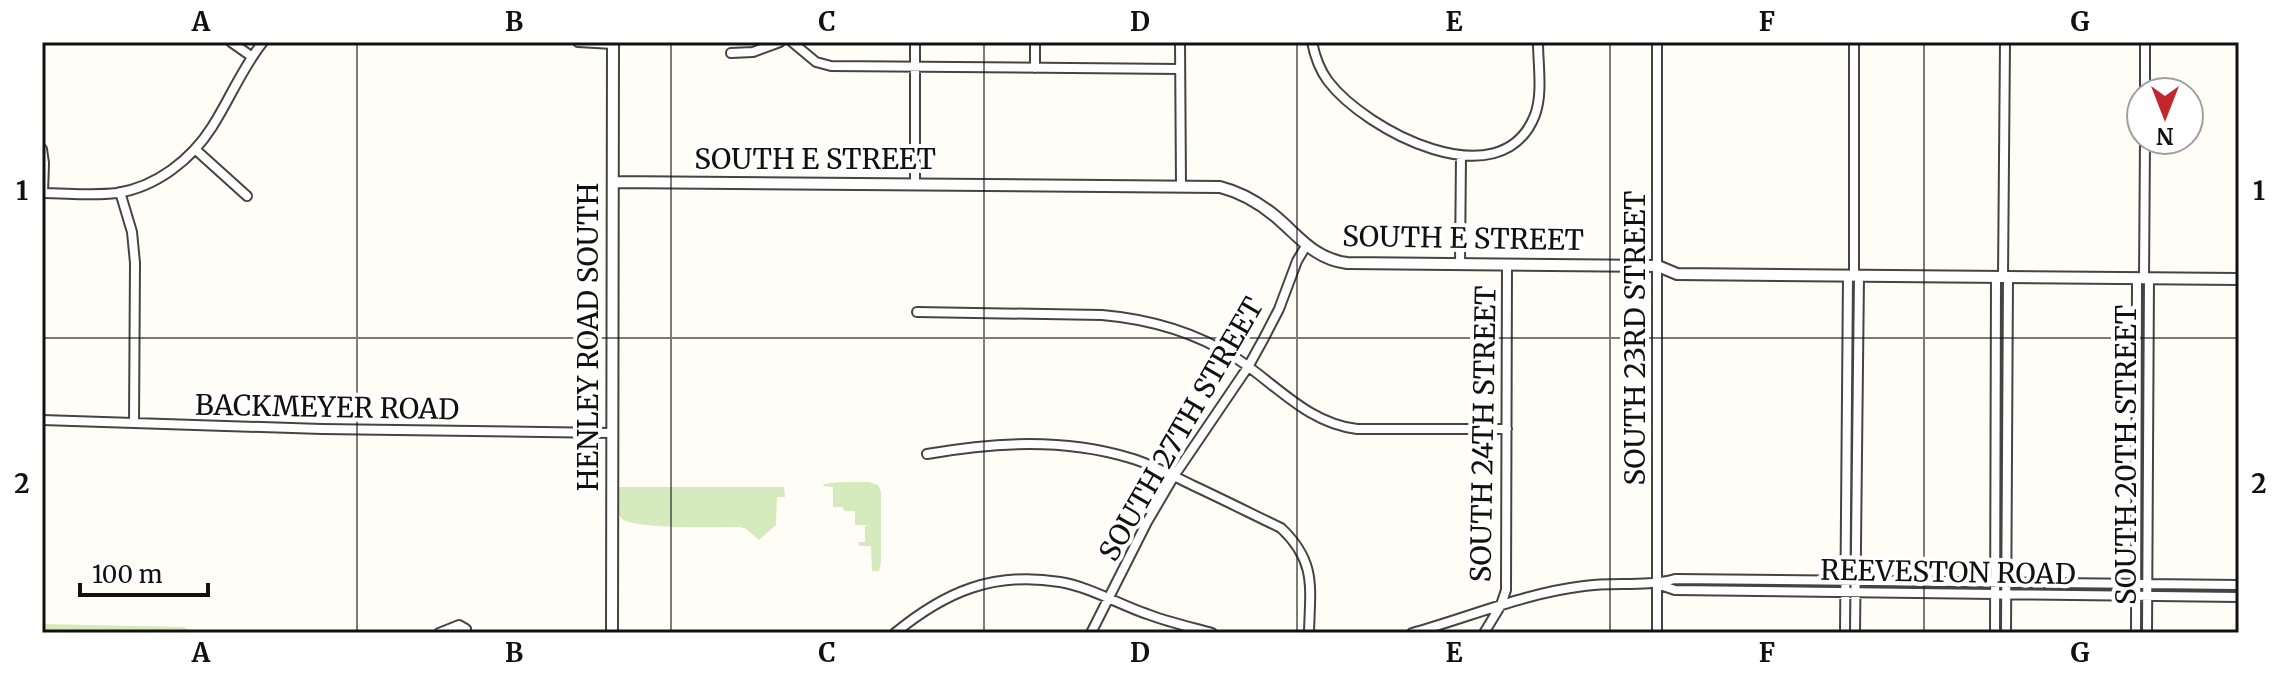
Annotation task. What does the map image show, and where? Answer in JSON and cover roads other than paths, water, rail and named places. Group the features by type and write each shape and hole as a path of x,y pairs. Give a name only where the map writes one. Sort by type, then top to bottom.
{"street":[{"path":"231,42 251,56"},
{"path":"42,149 42,193 120,192 161,176 196,150 213,126 251,56 263,42"},
{"path":"578,42 613,43"},
{"path":"731,53 753,52 780,42"},
{"path":"792,42 816,62 831,66 1180,69"},
{"path":"915,42 915,184"},
{"path":"1035,42 1035,68"},
{"path":"1180,42 1181,186"},
{"path":"1312,42 1318,64 1329,83 1372,121 1419,145 1461,155 1497,151 1511,145 1524,133 1537,107 1538,42"},
{"name":"SOUTH 23RD STREET","path":"1657,42 1657,633"},
{"path":"1854,42 1855,633"},
{"path":"1995,633 2005,42"},
{"path":"2145,42 2145,76"},
{"name":"HENLEY ROAD SOUTH","path":"612,633 613,43"},
{"path":"196,150 247,196"},
{"name":"SOUTH 24TH STREET","path":"1460,264 1461,155"},
{"name":"SOUTH 20TH STREET","path":"2136,633 2145,156"},
{"name":"SOUTH E STREET","path":"613,182 1220,187 1246,196 1323,257 1345,263 1658,266 1677,274 2239,279"},
{"path":"120,192 132,232 135,263 134,423"},
{"name":"SOUTH 27TH STREET","path":"1091,633 1174,476 1248,367 1279,309 1306,246"},
{"name":"SOUTH 24TH STREET","path":"1501,605 1506,590 1507,264"},
{"path":"1845,633 1853,276"},
{"path":"2003,277 2006,633"},
{"name":"SOUTH 20TH STREET","path":"2143,278 2147,633"},
{"path":"917,312 1128,317 1171,327 1200,339 1237,359 1316,417 1341,427 1507,429"},
{"name":"BACKMEYER ROAD","path":"42,420 322,429 611,433"},
{"path":"927,454 989,445 1062,445 1123,456 1174,476 1281,528 1291,538 1305,558 1310,576 1309,633"},
{"path":"900,631 918,614 956,592 1020,579 1062,582 1146,614 1212,633"},
{"name":"REEVESTON ROAD","path":"1412,633 1528,596 1584,586 1657,584 1675,579 2239,585"},
{"name":"REEVESTON ROAD","path":"1657,584 1675,590 2239,597"},
{"path":"1484,633 1501,605"},
{"path":"439,633 457,625 465,631"}]}
